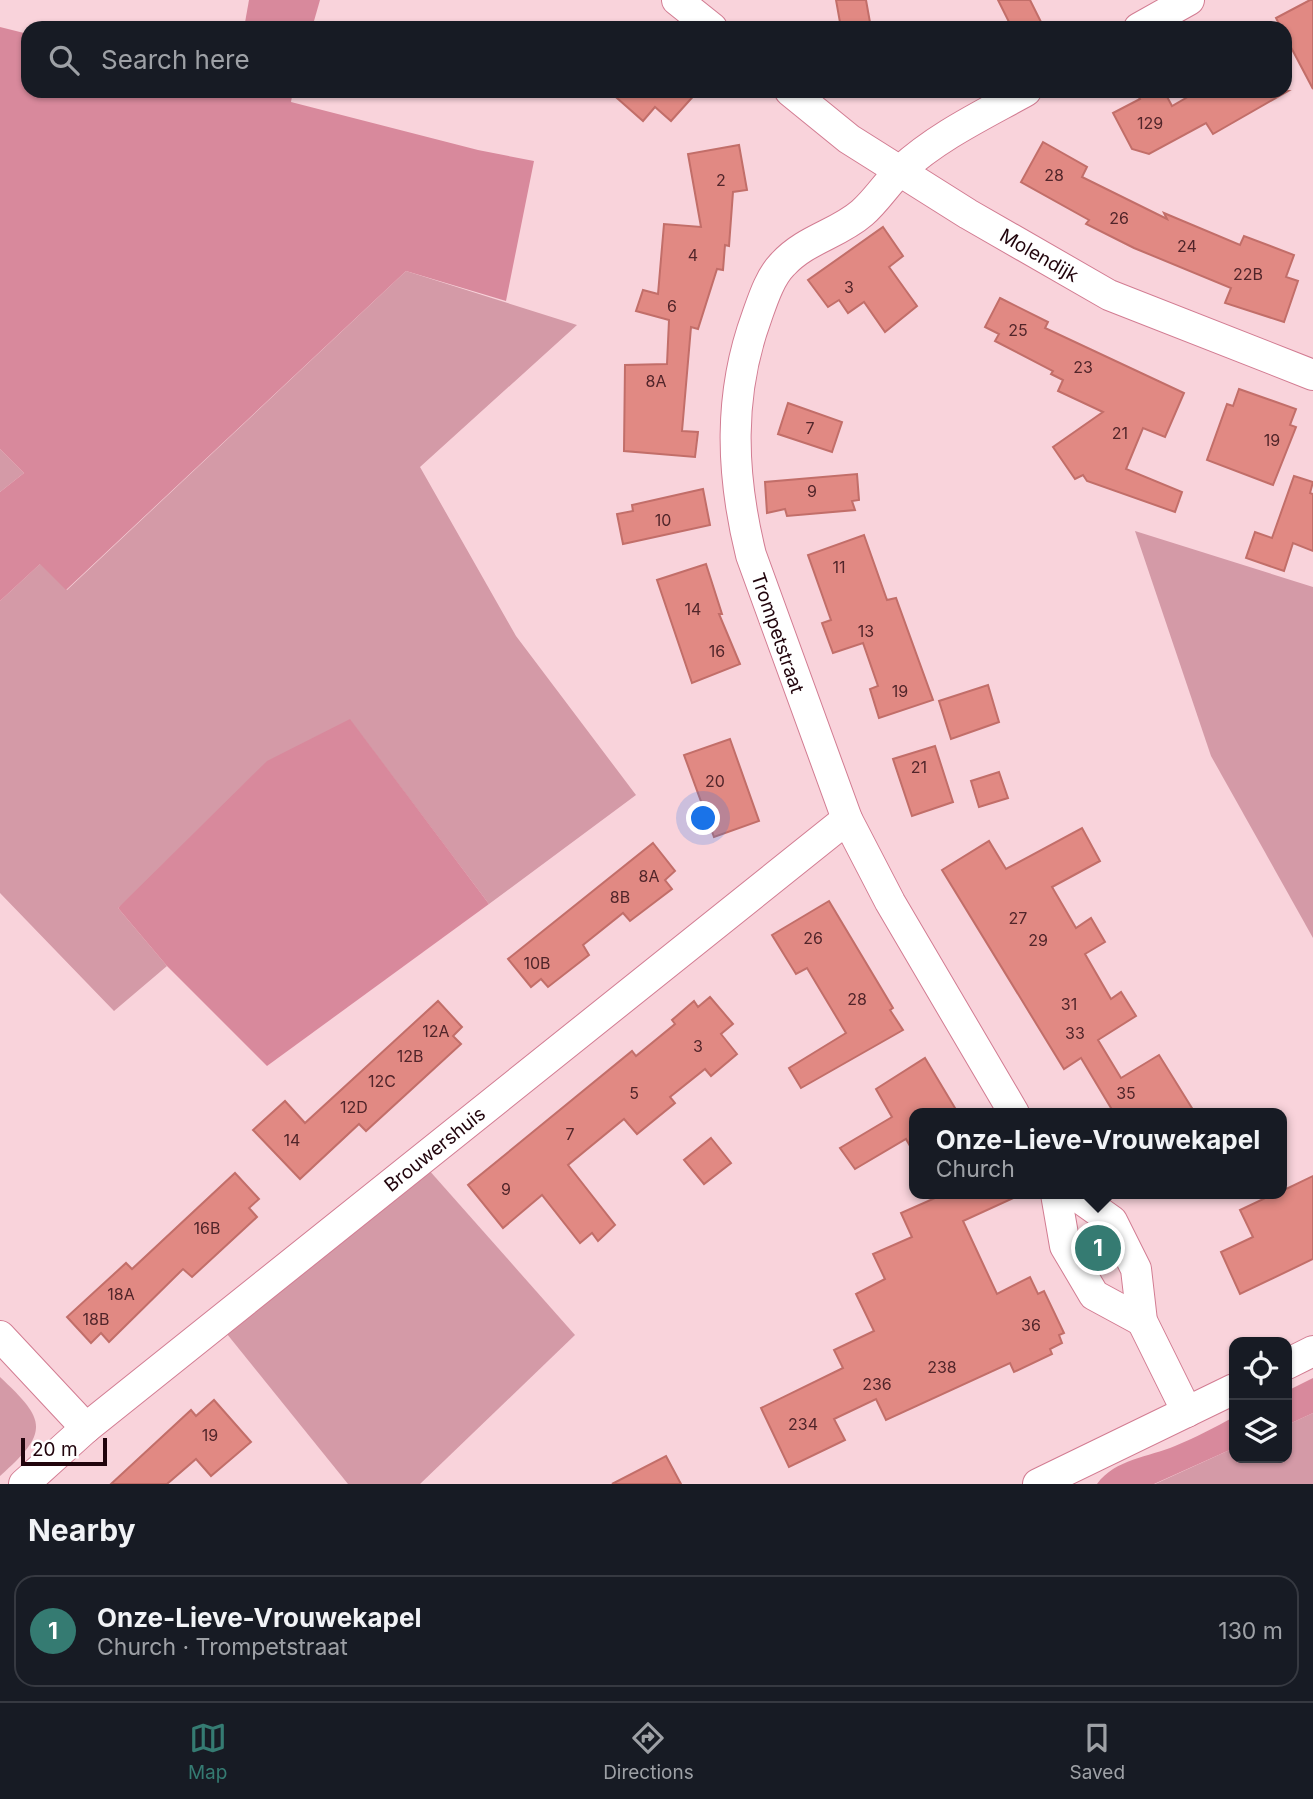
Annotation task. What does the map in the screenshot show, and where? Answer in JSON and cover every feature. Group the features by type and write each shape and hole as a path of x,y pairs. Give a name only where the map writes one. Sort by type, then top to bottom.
{"street":[{"path":"677,0 703,21"},
{"path":"1152,21 1189,0"},
{"name":"Molendijk","path":"799,98 849,139 1109,295 1313,375"},
{"name":"Trompetstraat","path":"1011,1108 890,902 847,819 751,555 739,500 734,422 739,375 750,334 780,266 812,241 850,224 900,171 949,133 1013,98"},
{"name":"Brouwershuis","path":"24,1484 86,1428 847,819"},
{"path":"1057,1199 1065,1246 1094,1296 1142,1321"},
{"path":"1081,1199 1112,1221 1136,1269 1142,1321 1187,1412"},
{"path":"0,1336 86,1428"},
{"path":"1292,1362 1313,1351"},
{"path":"1038,1484 1229,1391"}],"shaded area":[{"path":"249,0 320,0 314,21 245,21"},
{"path":"0,27 21,32 21,98 292,98 291,102 478,150 534,161 506,301 406,271 66,590 40,564 0,601 0,492 24,473 0,449"},
{"path":"406,271 577,325 420,467 516,636 636,795 489,904 350,720 118,908 167,966 114,1011 0,893 0,601 41,563 67,590"},
{"path":"0,449 24,473 0,492"},
{"path":"1135,531 1313,587 1313,938 1211,756"},
{"path":"350,719 489,904 267,1066 167,966 118,908 267,761"},
{"path":"428,1169 575,1335 420,1484 348,1484 227,1334"},
{"path":"0,1377 27,1405 34,1416 36,1427 34,1437 27,1448 0,1476"},
{"path":"1313,1378 1313,1413 1292,1423 1292,1400 1292,1388"},
{"path":"1313,1413 1313,1484 1155,1484 1229,1450 1229,1463 1292,1463 1292,1423"},
{"path":"1229,1420 1229,1450 1154,1484 1097,1484 1113,1469 1123,1464 1165,1450"}],"building":[{"path":"836,0 866,0 870,21 840,21"},
{"path":"998,0 1030,0 1040,21 1008,21"},
{"path":"1313,0 1313,89 1292,49 1292,21 1278,21 1276,18"},
{"path":"617,98 692,98 671,121 655,107 643,121"},
{"path":"1168,98 1172,106 1186,98 1276,98 1213,134 1206,123 1149,154 1132,149 1113,113 1140,99"},
{"path":"1043,142 1087,167 1082,177 1167,219 1164,213 1240,245 1244,236 1294,255 1286,277 1298,281 1284,322 1225,303 1231,288 1134,248 1086,224 1089,220 1021,182"},
{"path":"739,145 747,190 733,192 729,246 725,245 723,270 717,269 698,329 691,327 682,431 698,432 695,457 624,451 625,365 667,364 669,320 636,311 643,290 658,294 664,224 701,227 688,154"},
{"path":"883,227 903,256 889,267 917,306 885,332 864,302 848,313 839,300 828,307 808,280"},
{"path":"1000,298 1048,322 1045,328 1184,393 1165,437 1143,428 1126,469 1182,492 1175,512 1087,481 1083,475 1075,479 1053,447 1103,412 1058,391 1063,380 1051,374 1053,371 995,341 999,334 985,327"},
{"path":"1239,389 1296,409 1290,425 1296,427 1273,485 1207,460 1227,404 1233,406"},
{"path":"788,403 842,422 832,452 778,434"},
{"path":"857,474 859,500 852,501 855,510 787,516 785,509 767,513 765,482"},
{"path":"1294,476 1313,482 1310,493 1313,494 1313,551 1293,543 1284,571 1246,558 1255,532 1272,538"},
{"path":"703,489 710,525 623,544 617,514 633,511 632,505"},
{"path":"864,535 887,600 896,598 933,700 879,718 870,689 878,686 863,643 833,653 822,623 831,620 808,555"},
{"path":"706,564 722,614 719,614 740,664 692,683 657,580"},
{"path":"988,685 999,722 951,739 939,701"},
{"path":"730,739 759,821 714,837 684,755"},
{"path":"935,746 953,802 912,816 893,759"},
{"path":"999,772 1008,798 979,807 971,781"},
{"path":"1082,828 1100,861 1052,887 1076,928 1091,918 1105,942 1085,954 1111,999 1121,992 1136,1016 1098,1040 1121,1078 1159,1055 1192,1108 1111,1108 1081,1058 1064,1069 942,870 989,841 1006,869"},
{"path":"653,843 675,871 665,880 672,889 630,921 623,913 583,945 589,955 548,987 541,979 531,987 508,959"},
{"path":"829,901 893,1008 890,1010 903,1030 801,1088 789,1068 846,1033 807,968 796,974 772,935"},
{"path":"710,997 733,1024 721,1034 737,1054 711,1076 705,1069 670,1097 675,1103 637,1134 624,1119 568,1165 615,1225 598,1241 592,1233 580,1243 542,1195 503,1228 468,1185 632,1051 636,1056 675,1024 672,1020 694,1001 698,1007"},
{"path":"438,1001 462,1027 453,1036 461,1044 366,1131 359,1124 300,1179 253,1130 285,1101 305,1123"},
{"path":"925,1058 955,1108 909,1108 909,1144 906,1139 855,1169 840,1148 892,1117 876,1089"},
{"path":"711,1138 731,1163 704,1184 684,1160"},
{"path":"235,1173 259,1199 249,1208 257,1217 192,1277 183,1269 109,1342 101,1333 91,1343 67,1317 126,1263 132,1269"},
{"path":"1313,1176 1313,1259 1240,1294 1221,1252 1253,1237 1240,1210 1263,1199 1287,1199 1287,1189"},
{"path":"933,1199 1011,1199 963,1221 997,1294 1030,1277 1038,1294 1044,1291 1064,1333 1059,1335 1062,1343 1050,1349 1052,1354 1014,1372 1010,1363 886,1420 876,1399 834,1419 845,1440 789,1467 761,1408 843,1368 834,1350 874,1331 856,1294 885,1279 873,1254 912,1237 901,1213"},
{"path":"214,1400 251,1442 211,1476 196,1459 167,1484 111,1484 191,1410 196,1416"},
{"path":"666,1456 681,1484 612,1484"}],"place":[{"name":"Onze-Lieve-Vrouwekapel","path":"1098,1248"}]}
